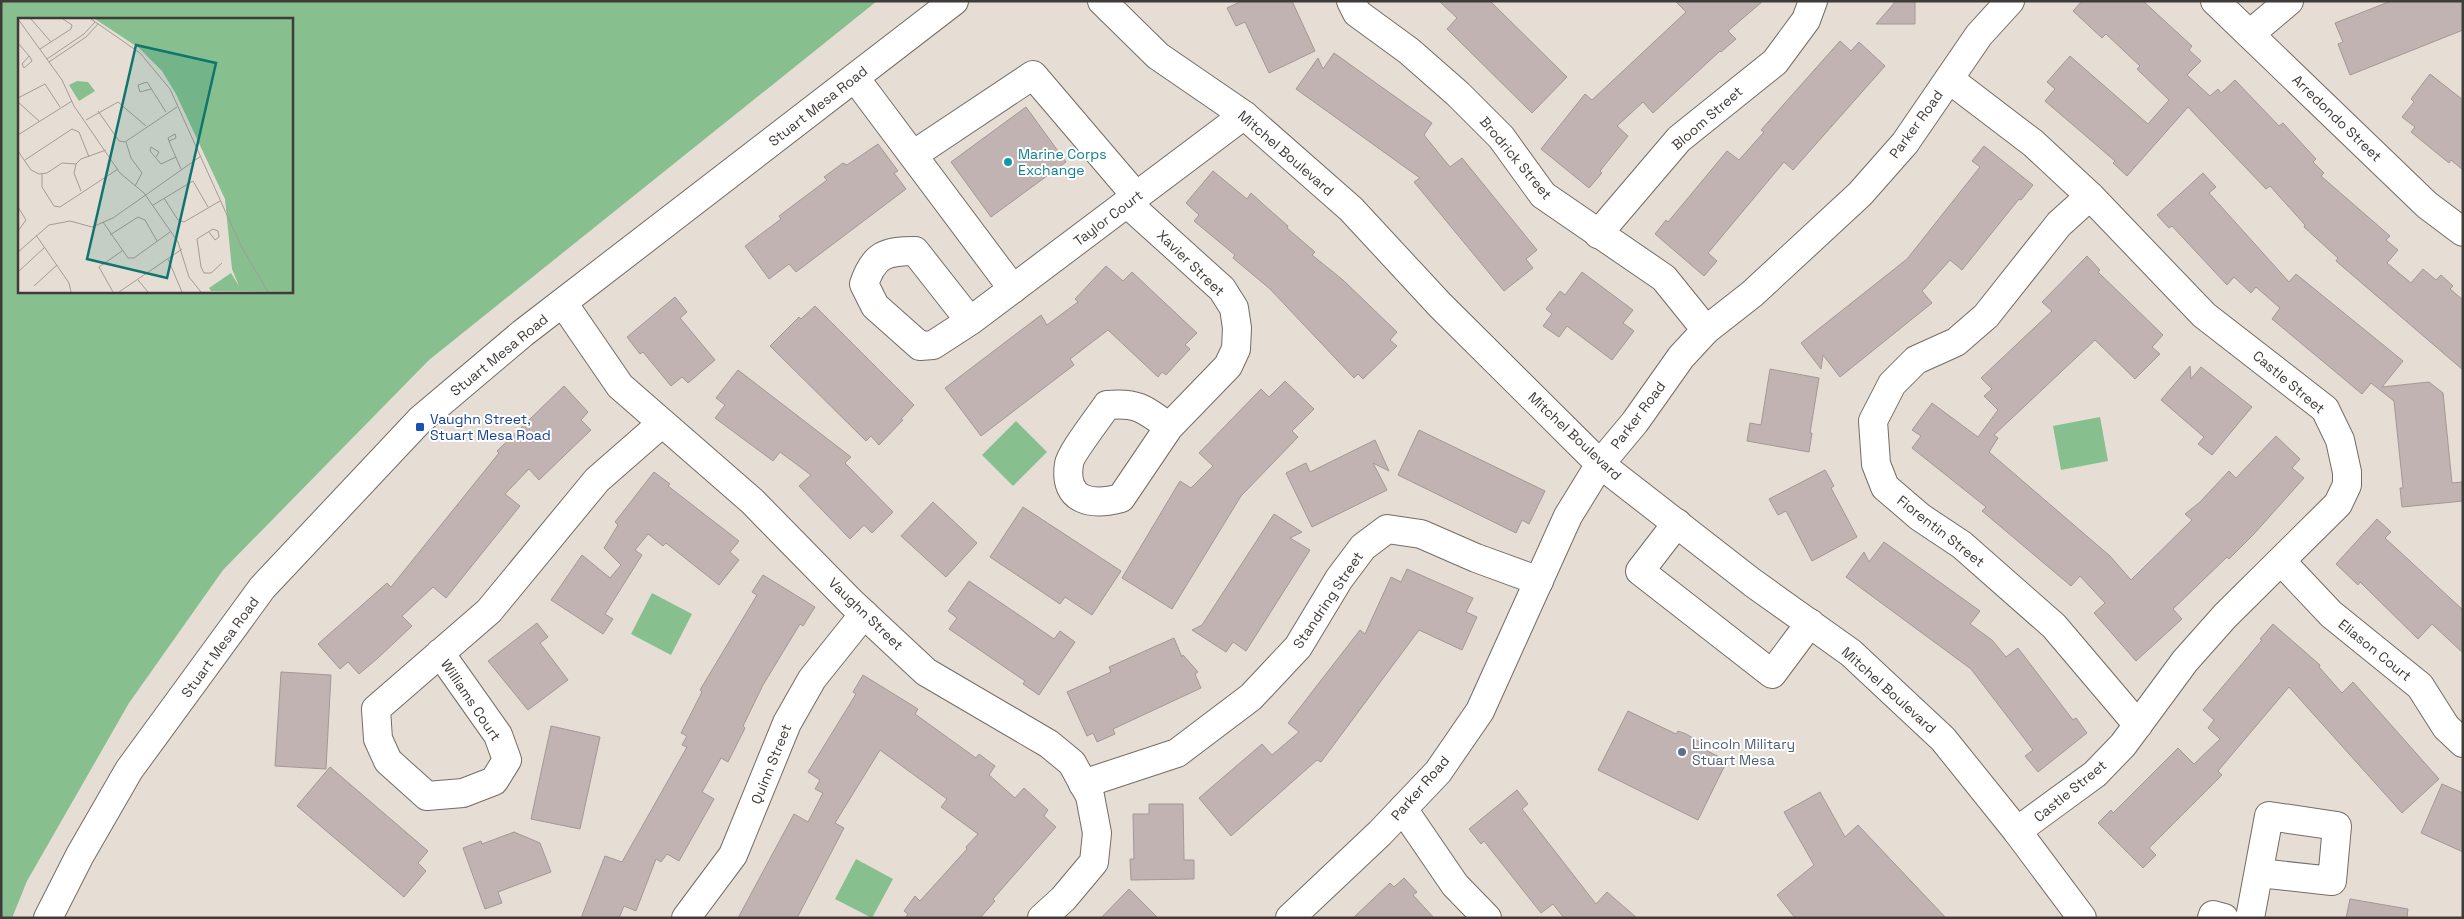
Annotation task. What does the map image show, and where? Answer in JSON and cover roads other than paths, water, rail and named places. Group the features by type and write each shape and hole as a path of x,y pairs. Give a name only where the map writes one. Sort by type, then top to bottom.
{"street":[{"name":"Stuart Mesa Road","path":"48,918 80,855 129,770 262,588 420,420 523,333 954,1"},
{"name":"Mitchel Boulevard","path":"1102,1 1158,56 1244,115 1351,209 1440,305 1600,464 1754,583 1852,653 1943,739 2017,831 2082,918"},
{"name":"Brodrick Street","path":"1351,1 1357,13 1409,51 1458,94 1501,136 1543,195 1664,278 1706,330"},
{"name":"Bloom Street","path":"1598,234 1679,139 1775,62 1806,20 1813,1"},
{"name":"Parker Road","path":"1290,918 1403,809 1438,772 1480,711 1568,516 1600,464 1635,422 1680,357 1706,330 1786,264 1860,194 1905,143 1979,35 2010,1"},
{"name":"Arredondo Street","path":"2215,1 2427,205 2463,232"},
{"path":"2250,34 2289,1"},
{"name":"Xavier Street","path":"913,155 1033,75 1132,200 1222,289 1234,308 1237,328 1236,349 1228,366 1169,427"},
{"path":"855,78 1012,289"},
{"name":"Castle Street","path":"1949,79 2033,143 2090,196 2204,315 2325,409 2340,440 2347,472 2346,485 2338,504 2282,562 2225,616 2191,655 2123,745 2095,774 2017,831"},
{"name":"Taylor Court","path":"970,321 1244,115"},
{"name":"Fiorentin Street","path":"2090,196 2058,224 1986,316 1956,342 1916,360 1892,384 1873,421 1876,464 1885,487 1920,517 1962,544 2054,626 2138,726"},
{"name":"Vaughn Street","path":"563,303 620,386 661,424 752,501 864,614 926,672 1048,744 1072,763 1090,796 1097,833 1094,862 1063,900 1042,918"},
{"name":"Williams Court","path":"440,653 498,735 507,760 494,781 463,793 427,796 388,761 378,740 376,709 440,653 489,611 597,480 661,424"},
{"path":"1677,523 1640,572 1772,674 1810,624"},
{"name":"Standring Street","path":"1083,784 1177,752 1251,697 1298,647 1339,578 1363,547 1387,529 1421,534 1476,558 1539,581"},
{"name":"Eliason Court","path":"2282,562 2331,614 2420,686 2446,727 2463,743"},
{"name":"Quinn Street","path":"686,918 733,855 791,716 812,679 864,614"},
{"path":"1403,809 1455,884 1487,918"},
{"path":"2250,918 2259,873"},
{"path":"2212,918 2213,915 2224,918"}],"place":[{"name":"Marine Corps Exchange","path":"1008,162"},
{"name":"Vaughn Street, Stuart Mesa Road","path":"420,427"},
{"name":"Lincoln Military Stuart Mesa","path":"1682,752"}]}
